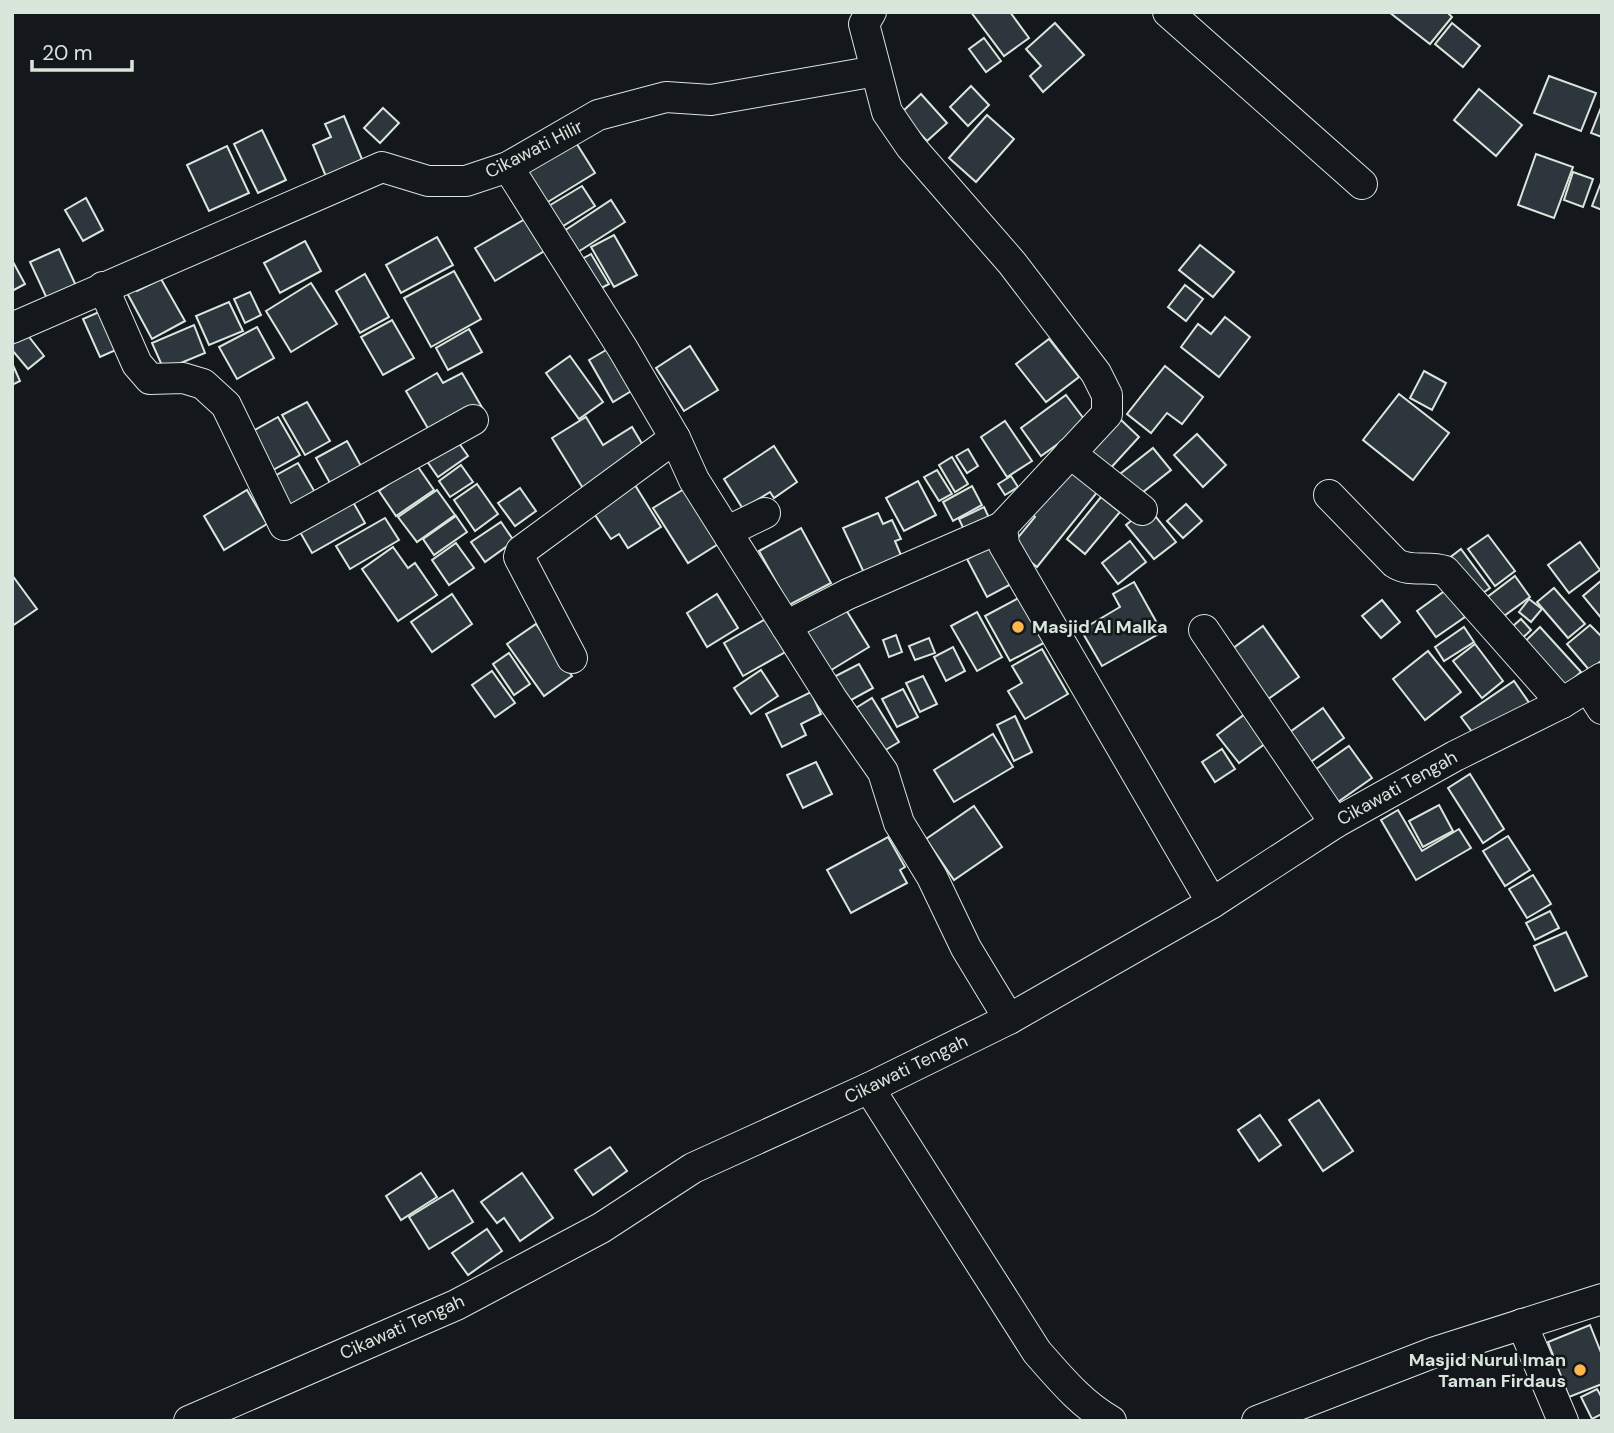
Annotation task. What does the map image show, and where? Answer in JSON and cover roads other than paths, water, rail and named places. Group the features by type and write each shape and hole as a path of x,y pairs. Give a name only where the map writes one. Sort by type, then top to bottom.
{"street":[{"path":"786,626 848,594 1002,527 1107,414 1107,395 1096,373 1012,263 911,147 887,112 864,24 871,12"},
{"path":"1168,12 1362,184"},
{"name":"Cikawati Hilir","path":"12,328 382,167 428,181 466,181 508,167 598,115 666,97 711,100 876,71"},
{"path":"508,167 623,349 675,438 694,480 883,772 899,823 932,877 966,948 1009,1019"},
{"path":"103,287 136,364 150,379 183,378 202,384 226,405 284,525 473,420"},
{"path":"572,658 520,557 520,551 675,438"},
{"path":"1070,453 1142,510"},
{"path":"1329,495 1395,563 1409,569 1428,567 1445,571 1562,703"},
{"path":"728,531 765,513"},
{"path":"1002,527 1004,545 1010,556 1212,903"},
{"path":"1204,630 1335,823"},
{"name":"Cikawati Tengah","path":"189,1421 456,1305 601,1228 693,1168 869,1088 1009,1019 1212,903 1335,823 1455,756 1562,703 1597,691"},
{"path":"869,1088 1037,1352 1066,1385 1095,1412 1111,1421"},
{"path":"1257,1421 1435,1352 1602,1299"},
{"path":"1522,1324 1563,1421"}],"place":[{"name":"Masjid Al Malka","path":"1018,627"},
{"name":"Masjid Nurul Iman Taman Firdaus","path":"1580,1370"}]}
